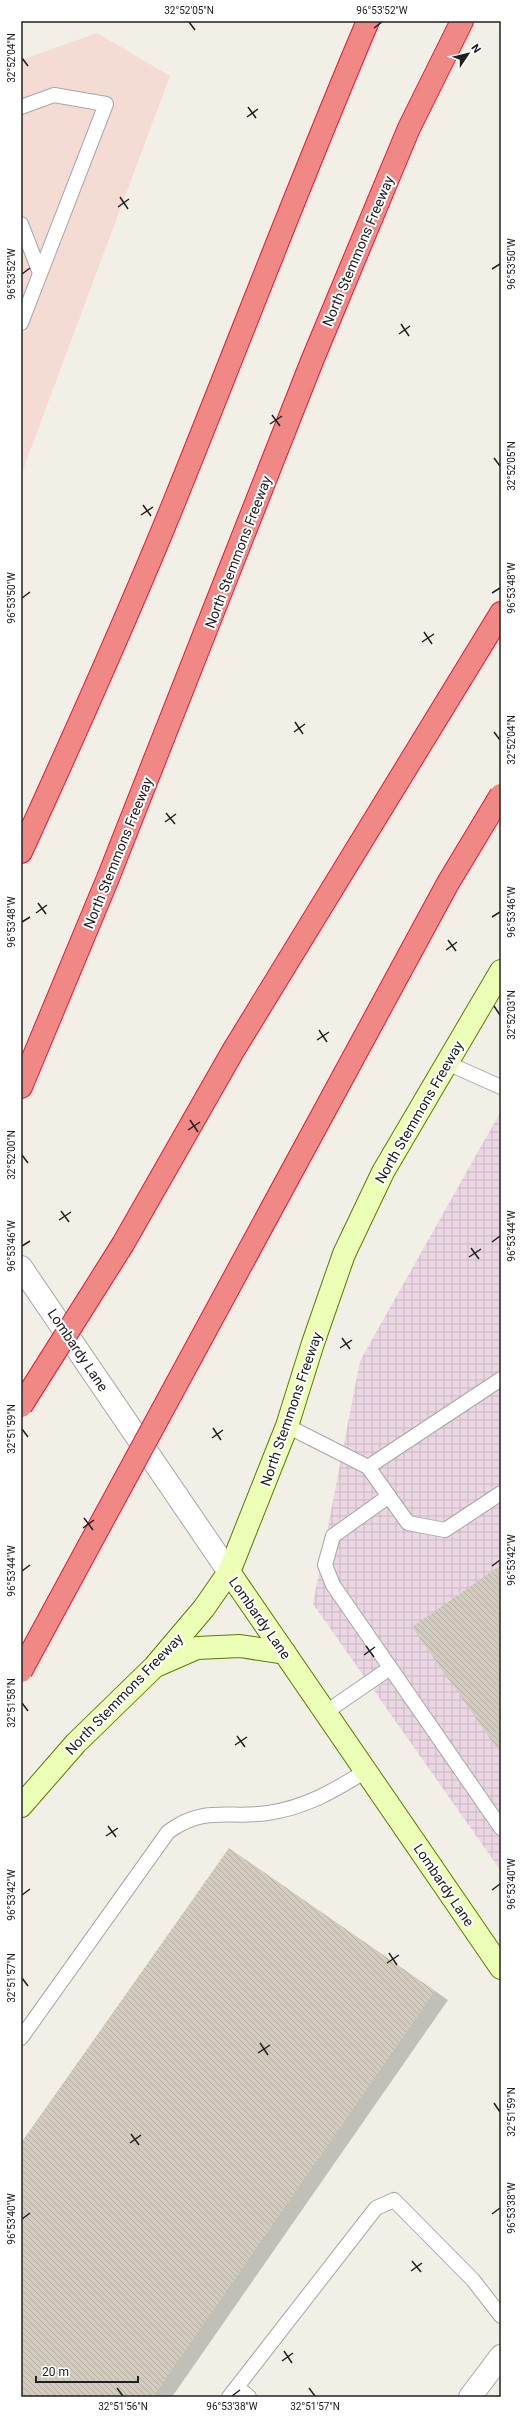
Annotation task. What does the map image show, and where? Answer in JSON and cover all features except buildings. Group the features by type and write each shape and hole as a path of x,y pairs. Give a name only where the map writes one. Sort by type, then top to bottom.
{"highway":[{"path":"21,852 103,673 177,496 314,147 368,21"},
{"name":"North Stemmons Freeway","path":"21,1087 123,841 318,346 409,128 462,21"},
{"path":"21,1406 123,1244 232,1051 501,613"},
{"path":"21,1671 448,883 501,795"}],"main road":[{"name":"North Stemmons Freeway","path":"21,1806 76,1744 154,1667 204,1608 229,1572 287,1426 313,1343 344,1254 383,1172 501,970"},
{"name":"Lombardy Lane","path":"229,1572 501,1968"},
{"path":"154,1667 197,1648 240,1646 285,1653"}],"street":[{"name":"Lombardy Lane","path":"21,1267 229,1572"},
{"path":"470,2397 501,2356"}],"lane":[{"path":"21,107 54,95 106,104 21,323"},
{"path":"21,224 40,273"},
{"path":"447,1063 501,1087"},
{"path":"368,1467 501,1379"},
{"path":"287,1426 368,1467 408,1523 445,1530 501,1493"},
{"path":"389,1496 333,1536 325,1565 333,1586 501,1828"},
{"path":"326,1712 390,1668"},
{"path":"21,2038 168,1832 182,1821 206,1815 267,1813 299,1806 327,1795 366,1771"},
{"path":"249,2397 233,2392 376,2208 394,2200 473,2280 501,2316"}],"shaded area":[{"path":"97,33 170,76 21,475 21,60"},
{"path":"501,1111 501,1871 313,1604 360,1361"}]}
